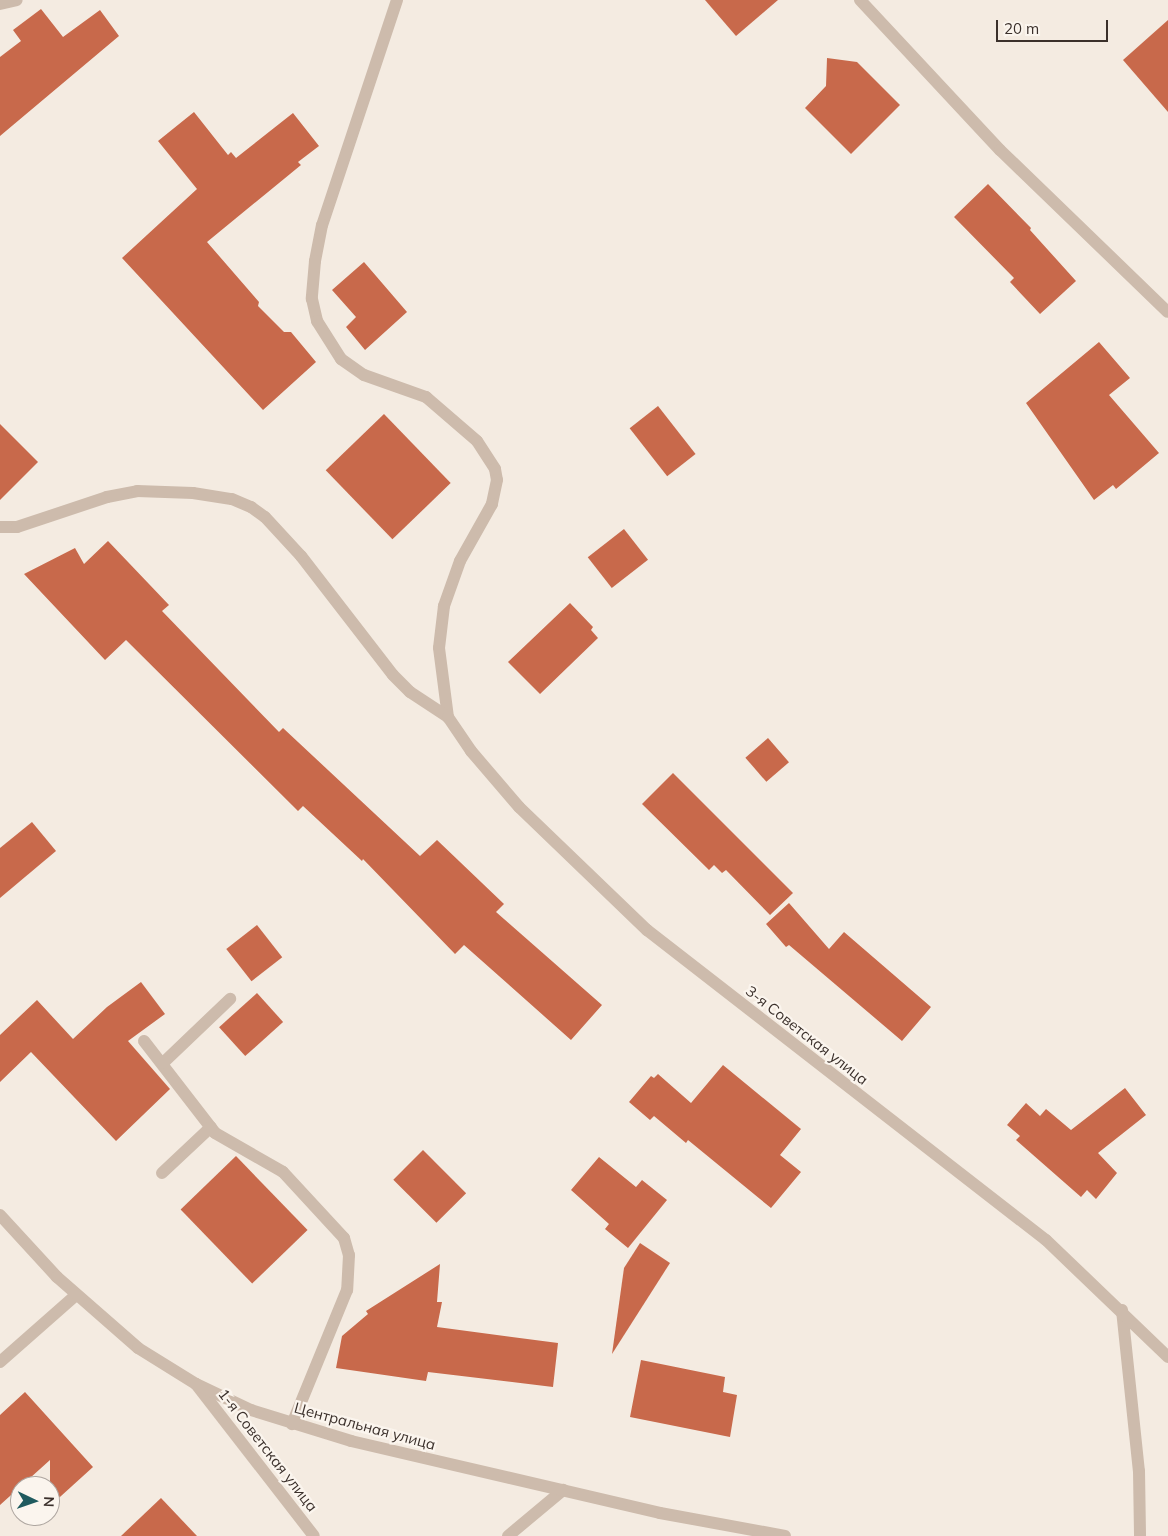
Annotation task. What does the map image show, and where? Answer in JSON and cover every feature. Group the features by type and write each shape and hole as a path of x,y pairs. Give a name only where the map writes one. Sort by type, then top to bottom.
{"street":[{"path":"0,4 18,0"},
{"path":"397,0 322,225 315,260 312,298 317,321 341,359 364,375 426,396 477,441 495,469 497,480 492,504 460,561 444,606 439,648 448,717"},
{"path":"860,0 1000,150 1168,312"},
{"path":"0,527 17,526 130,492 193,493 232,499 251,507 265,517 301,556 394,675 410,692 448,717"},
{"name":"3-я Советская улица","path":"448,717 470,750 518,807 647,930 1046,1240 1122,1310 1168,1356"},
{"path":"163,1063 230,999"},
{"path":"144,1041 211,1127 225,1141 261,1158 282,1172 327,1216 344,1238 349,1254 347,1290 342,1308 292,1424"},
{"path":"162,1174 211,1127"},
{"name":"Центральная улица","path":"0,1215 76,1295 138,1348 196,1384 251,1410 351,1442 563,1490 781,1536"},
{"path":"0,1362 76,1295"},
{"path":"1122,1310 1139,1471 1140,1536"},
{"name":"1-я Советская улица","path":"196,1384 314,1536"},
{"path":"508,1536 563,1490"}],"building":[{"path":"705,0 778,0 736,36"},
{"path":"41,9 63,37 100,10 119,36 0,136 0,57 21,41 13,30"},
{"path":"1168,20 1168,112 1123,60"},
{"path":"827,58 857,62 900,105 851,154 805,108 826,86"},
{"path":"194,112 228,155 231,152 236,158 293,113 319,146 298,162 301,165 207,242 259,302 258,306 284,332 291,332 316,362 263,410 122,258 197,189 158,141"},
{"path":"988,184 1031,228 1030,230 1076,281 1040,314 1010,282 1014,278 954,217"},
{"path":"364,262 407,312 365,350 346,327 356,317 332,290"},
{"path":"1099,342 1130,378 1109,395 1159,453 1116,489 1113,485 1094,500 1026,403"},
{"path":"658,406 696,454 667,476 630,428"},
{"path":"384,414 451,483 392,539 326,470"},
{"path":"0,424 38,462 0,500"},
{"path":"624,529 648,560 612,588 588,557"},
{"path":"108,541 169,605 162,611 279,732 283,728 420,856 437,840 504,904 496,912 602,1005 571,1040 464,945 455,954 363,859 362,861 303,806 298,811 126,640 105,660 24,574 75,548 84,564"},
{"path":"570,603 593,627 591,630 598,638 540,694 508,662"},
{"path":"768,738 789,762 766,782 745,758"},
{"path":"673,773 793,893 770,915 726,870 722,873 714,865 709,870 642,804"},
{"path":"32,822 56,851 0,898 0,848"},
{"path":"789,903 829,949 844,932 931,1007 902,1041 789,945 786,947 766,924"},
{"path":"257,925 282,957 252,981 226,949"},
{"path":"141,982 165,1014 128,1041 170,1089 116,1141 31,1052 0,1082 0,1035 37,1000 73,1039 107,1007"},
{"path":"257,993 283,1022 245,1056 219,1027"},
{"path":"723,1065 801,1129 780,1155 801,1172 771,1208 688,1140 686,1143 654,1116 650,1120 629,1102 651,1076 654,1078 658,1074 691,1103"},
{"path":"1125,1088 1146,1115 1098,1153 1117,1173 1096,1199 1087,1190 1081,1197 1016,1140 1020,1136 1007,1125 1026,1103 1040,1116 1046,1109 1071,1130"},
{"path":"423,1150 466,1193 436,1223 393,1180"},
{"path":"236,1156 308,1230 252,1284 181,1209"},
{"path":"599,1157 636,1187 642,1180 667,1200 628,1248 605,1229 609,1224 571,1190"},
{"path":"640,1243 670,1263 612,1354 624,1268"},
{"path":"440,1264 437,1302 442,1302 437,1327 558,1343 553,1387 428,1372 426,1381 336,1368 342,1336 368,1314 366,1311"},
{"path":"641,1360 725,1377 723,1392 737,1395 730,1437 630,1417"},
{"path":"25,1392 93,1467 60,1497 60,1476 50,1476 50,1460 32,1476 10,1476 10,1496 0,1505 0,1415"},
{"path":"161,1498 197,1536 121,1536"}]}
